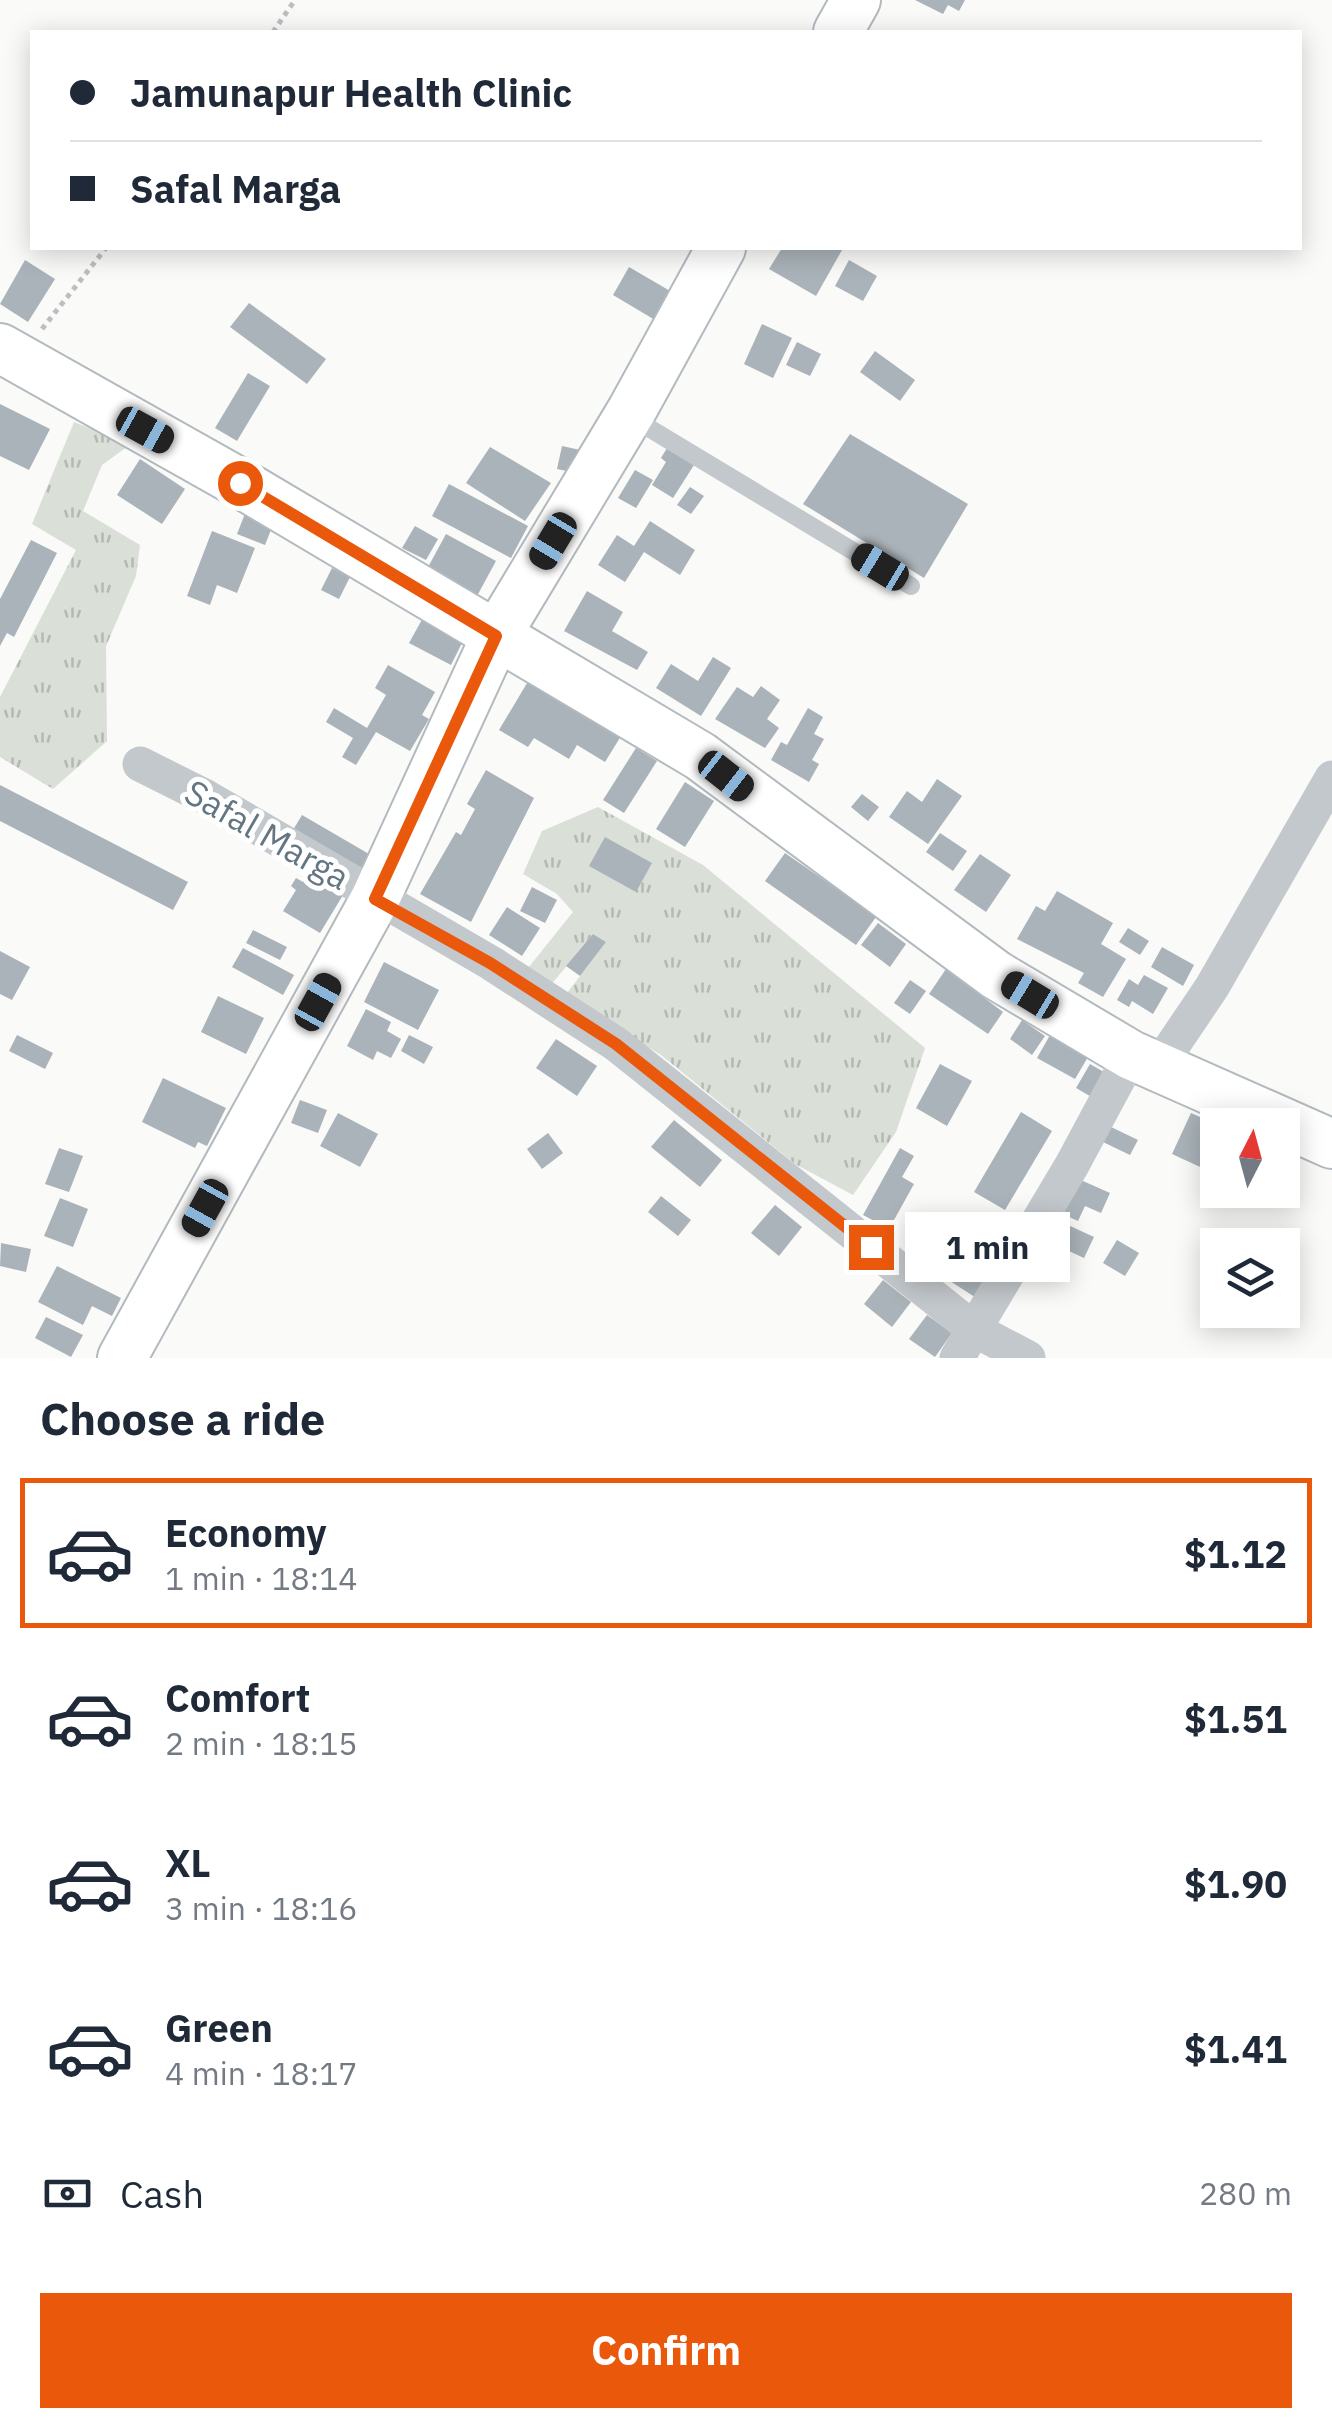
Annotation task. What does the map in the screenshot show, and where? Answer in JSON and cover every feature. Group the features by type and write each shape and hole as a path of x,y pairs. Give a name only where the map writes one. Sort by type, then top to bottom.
{"street":[{"path":"839,30 856,0"},
{"path":"131,1351 375,899 496,636 629,416 720,250"},
{"path":"9,353 240,483 700,756 996,976 1144,1061 1332,1144"},
{"name":"Safal Marga","path":"140,764 206,796 375,899 490,963 616,1044 966,1344 1028,1358"},
{"path":"966,1344 1144,1061 1212,987 1332,778"}],"lane":[{"path":"629,416 911,586"}],"path":[{"path":"274,30 296,0"},
{"path":"9,353 104,250"}],"green space":[{"path":"74,422 131,444 102,465 83,511 140,545 136,576 106,646 107,741 53,789 0,757 0,697 76,550 32,524"},
{"path":"598,807 703,865 925,1048 896,1132 853,1195 795,1164 661,1055 564,997 606,942 593,934 550,986 528,968 573,912 557,894 523,874 542,831"}],"building":[{"path":"915,0 965,0 959,11 948,5 943,14"},
{"path":"781,250 842,250 816,296 769,269"},
{"path":"25,260 55,279 28,322 0,304"},
{"path":"849,260 877,276 863,301 835,286"},
{"path":"629,267 677,295 660,323 613,295"},
{"path":"249,303 326,359 307,384 230,327"},
{"path":"762,324 792,338 773,378 744,364"},
{"path":"797,342 821,354 810,376 786,365"},
{"path":"875,351 915,380 900,401 860,372"},
{"path":"248,373 270,386 237,441 215,428"},
{"path":"0,404 50,429 29,470 0,456"},
{"path":"850,434 968,504 924,578 803,504"},
{"path":"562,446 585,451 581,474 557,469"},
{"path":"490,447 551,483 525,521 466,483"},
{"path":"667,448 694,465 673,498 652,485 666,462 661,458"},
{"path":"140,459 185,489 162,524 117,495"},
{"path":"635,470 653,480 636,508 618,498"},
{"path":"449,484 528,526 511,558 432,516"},
{"path":"690,487 704,496 691,514 677,505"},
{"path":"248,506 276,517 265,545 237,534"},
{"path":"650,521 695,550 680,575 644,552 625,582 598,565 617,535 634,546"},
{"path":"415,526 438,539 426,560 402,548"},
{"path":"212,531 255,548 237,593 217,585 210,605 187,596"},
{"path":"446,534 496,561 477,596 427,569"},
{"path":"31,540 57,553 14,637 7,633 0,646 0,599"},
{"path":"332,568 350,577 339,599 321,590"},
{"path":"587,591 623,612 612,631 648,652 637,670 564,631"},
{"path":"424,616 465,637 451,665 409,643"},
{"path":"713,657 731,668 701,716 656,688 671,664 698,681"},
{"path":"388,665 435,692 422,715 429,719 410,751 376,732 356,765 342,757 353,738 326,722 334,708 367,728 386,695 375,688"},
{"path":"533,673 626,728 605,762 577,745 569,759 534,738 528,747 499,730"},
{"path":"761,686 780,700 767,719 779,728 765,748 715,719 737,687 753,697"},
{"path":"808,708 823,717 814,734 824,739 812,760 819,764 809,782 771,760 781,742 787,745"},
{"path":"636,748 657,761 624,813 603,800"},
{"path":"486,770 534,798 471,922 420,894 456,832 461,835 475,809 467,804"},
{"path":"937,779 962,796 928,844 889,817 907,791 922,802"},
{"path":"685,782 714,801 685,847 656,829"},
{"path":"0,785 188,882 173,910 0,821"},
{"path":"862,794 879,807 868,821 851,807"},
{"path":"302,815 369,854 354,880 287,840"},
{"path":"940,833 967,851 953,871 926,852"},
{"path":"605,837 652,863 636,892 589,866"},
{"path":"785,853 840,891 844,885 881,910 856,945 765,881"},
{"path":"980,854 1011,875 986,912 954,890"},
{"path":"308,874 343,895 320,933 283,911 296,890 291,886 296,878 303,882"},
{"path":"532,887 557,900 545,923 520,911"},
{"path":"1057,891 1113,923 1101,944 1126,959 1103,997 1078,983 1084,973 1017,939 1036,906 1045,911"},
{"path":"507,907 540,928 522,956 489,935"},
{"path":"878,923 906,944 890,967 861,945"},
{"path":"1128,928 1149,941 1140,955 1119,942"},
{"path":"253,930 287,947 280,960 246,943"},
{"path":"593,934 606,942 580,976 566,966"},
{"path":"1162,947 1194,965 1183,986 1151,967"},
{"path":"243,948 294,975 283,995 232,967"},
{"path":"0,951 30,967 12,1000 0,994"},
{"path":"384,962 439,990 418,1030 364,1002"},
{"path":"946,969 1003,1012 988,1034 929,994"},
{"path":"1144,975 1168,988 1153,1014 1132,1001 1129,1007 1117,1000 1129,979 1138,985"},
{"path":"910,980 926,991 910,1014 894,1003"},
{"path":"218,996 264,1018 246,1054 201,1032"},
{"path":"366,1009 391,1022 387,1031 401,1039 391,1058 377,1051 373,1060 347,1046"},
{"path":"1022,1020 1045,1036 1032,1055 1010,1039"},
{"path":"17,1035 53,1053 45,1069 9,1051"},
{"path":"409,1035 433,1047 424,1064 401,1051"},
{"path":"1050,1035 1088,1057 1075,1079 1037,1058"},
{"path":"556,1039 597,1066 577,1096 536,1068"},
{"path":"940,1064 972,1081 947,1126 916,1108"},
{"path":"1090,1064 1116,1079 1102,1103 1076,1088"},
{"path":"163,1078 226,1108 207,1146 198,1142 195,1148 142,1122"},
{"path":"300,1100 327,1110 318,1133 291,1123"},
{"path":"1021,1112 1052,1131 1005,1210 974,1192"},
{"path":"338,1113 378,1134 360,1167 320,1146"},
{"path":"1191,1113 1200,1117 1200,1167 1172,1154"},
{"path":"674,1120 722,1160 700,1187 651,1147"},
{"path":"1111,1127 1138,1140 1130,1155 1103,1142"},
{"path":"548,1133 563,1153 542,1169 527,1149"},
{"path":"59,1148 83,1156 69,1192 45,1184"},
{"path":"900,1148 914,1156 902,1177 914,1184 889,1229 863,1215"},
{"path":"1074,1177 1110,1193 1101,1213 1085,1206 1078,1221 1058,1212"},
{"path":"661,1196 691,1220 678,1236 648,1212"},
{"path":"60,1198 88,1209 73,1247 44,1236"},
{"path":"775,1205 802,1227 779,1256 751,1233"},
{"path":"1068,1225 1094,1237 1084,1258 1058,1246"},
{"path":"953,1232 977,1248 984,1239 1013,1258 984,1303 930,1268"},
{"path":"1117,1240 1139,1253 1125,1276 1103,1263"},
{"path":"1,1243 31,1249 26,1272 0,1266"},
{"path":"57,1266 121,1298 112,1316 92,1306 83,1325 38,1302"},
{"path":"883,1280 911,1302 892,1327 864,1304"},
{"path":"927,1315 952,1333 935,1357 909,1339"},
{"path":"46,1317 83,1335 71,1357 35,1338"}],"route":[{"path":"240,483 496,636 375,899 490,963 616,1044 871,1247"}]}
